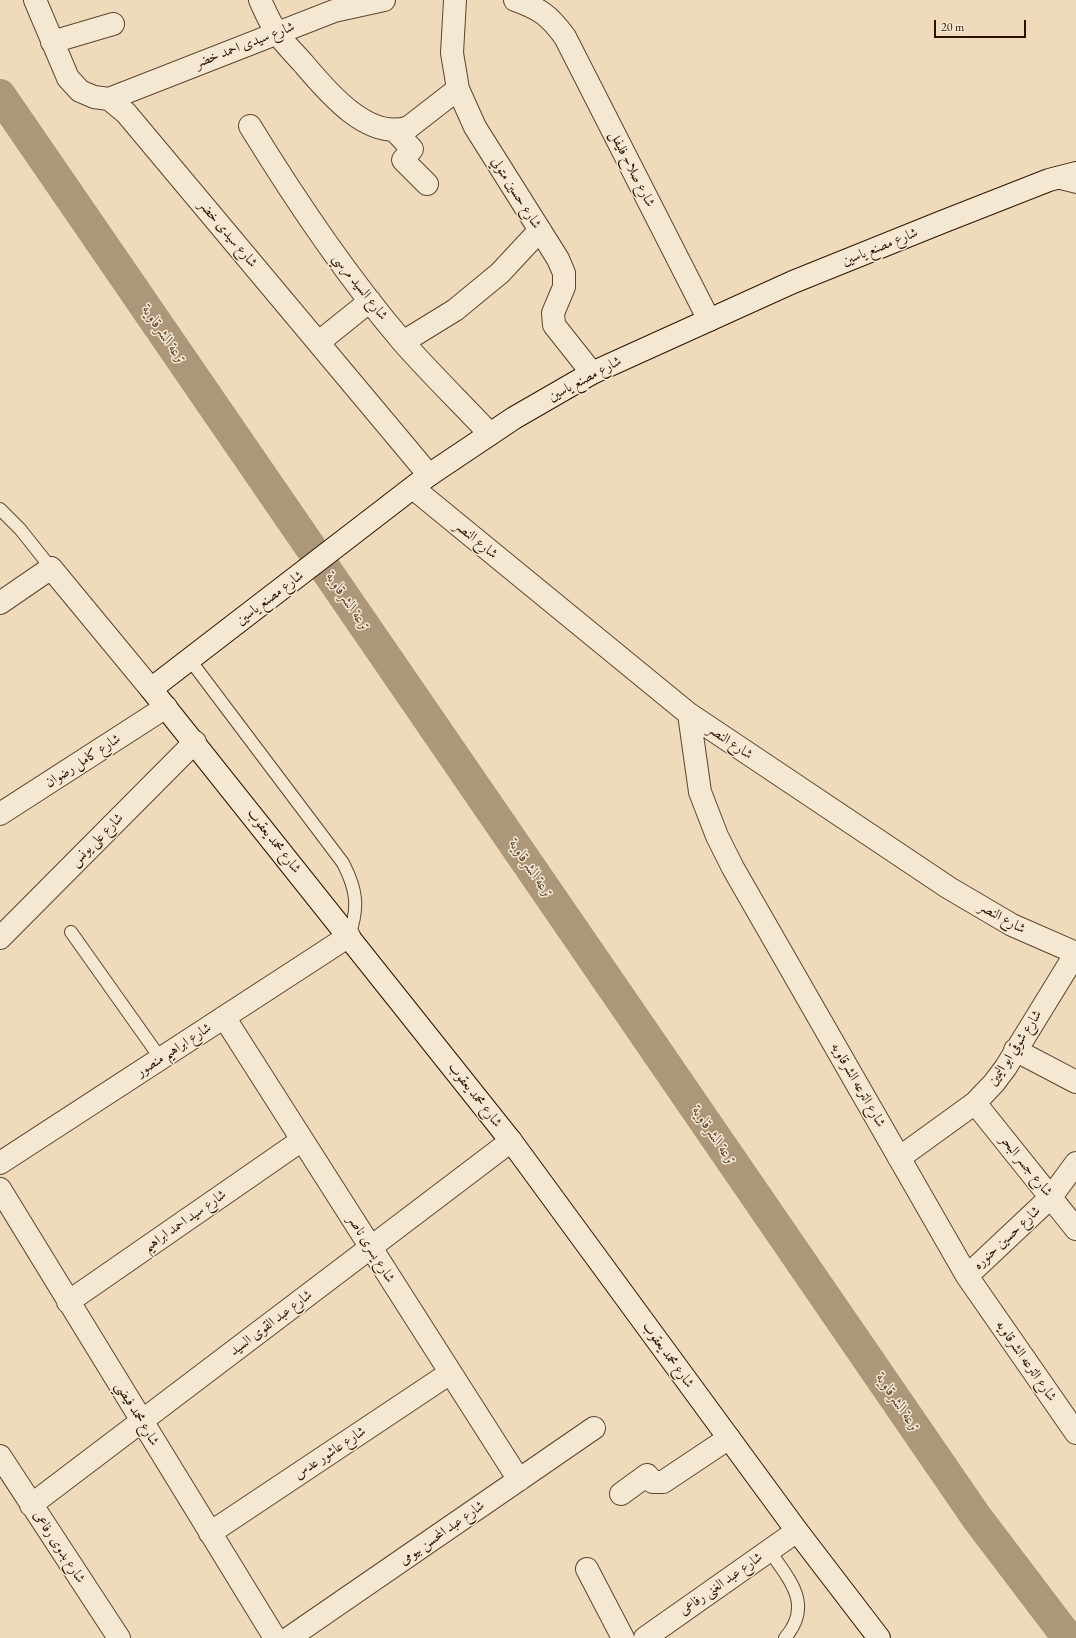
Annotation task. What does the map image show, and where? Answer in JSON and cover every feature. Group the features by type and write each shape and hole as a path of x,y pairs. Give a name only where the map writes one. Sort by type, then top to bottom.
{"street":[{"name":"شارع سيدى خضر","path":"35,0 68,78 80,91 94,97 109,99 126,113 318,342 421,481"},
{"path":"260,0 276,32 332,96 346,109 359,118 395,131 412,150 404,160 427,184"},
{"name":"شارع سيدى احمد خضر","path":"109,99 276,32 332,5 384,0"},
{"name":"شارع حسين متولي","path":"456,0 452,53 458,89 475,127 558,259 564,272 564,287 553,313 554,325 592,373"},
{"name":"شارع صلاح فليفل","path":"515,0 534,6 552,19 565,37 709,320"},
{"path":"52,42 113,24"},
{"path":"395,131 409,127 458,89"},
{"name":"شارع السيد مرسي","path":"250,126 287,186 323,238 370,301 403,342 490,434"},
{"name":"شارع مصنع ياسين","path":"151,689 355,534 421,481 490,434 592,373 793,282 1049,180 1076,172"},
{"path":"403,342 455,310 500,273 540,230"},
{"path":"318,342 370,301"},
{"name":"شارع النصر","path":"421,481 689,714 950,888 1012,926 1076,953"},
{"path":"0,602 51,568"},
{"name":"شارع محمد يعقوب","path":"51,568 195,742 511,1141 797,1531 879,1638"},
{"name":"شارع كامل رضوان","path":"0,814 166,707"},
{"name":"شارع الترعه الشرقاويه","path":"689,714 700,792 717,836 733,868 967,1276 1076,1433"},
{"name":"شارع على يونس","path":"0,938 195,742"},
{"name":"شارع ابراهيم منصور","path":"0,1163 349,936"},
{"name":"شارع شوقي ابو اليمين","path":"900,1158 975,1103 994,1083 1076,953"},
{"name":"شارع يسرى ناصر","path":"224,1017 519,1480"},
{"path":"1015,1050 1076,1082"},
{"name":"شارع جسر البحر","path":"975,1103 1076,1228"},
{"name":"شارع سيد احمد ابراهيم","path":"68,1302 302,1140"},
{"name":"شارع عبد القوى السيد","path":"31,1504 511,1141"},
{"name":"شارع حسين حنوره","path":"967,1276 1051,1197 1076,1163"},
{"name":"شارع محمد فيضي","path":"0,1190 275,1638"},
{"name":"شارع عاشور عدس","path":"210,1533 450,1373"},
{"name":"شارع عبد المحسن بيومى","path":"289,1638 594,1428"},
{"path":"620,1494 647,1475 653,1482 663,1482 729,1438"},
{"name":"شارع بدوى رفاعى","path":"0,1456 119,1638"},
{"name":"شارع عبد الغنى رفاعى","path":"645,1638 797,1531"},
{"path":"587,1569 623,1638"}],"lane":[{"path":"1049,180 1076,187"},
{"path":"0,509 20,529 51,568"},
{"path":"190,660 343,863 352,880 356,898 355,918 349,936"},
{"path":"71,932 160,1059"},
{"path":"769,1550 796,1591 800,1604 798,1617 793,1629 785,1638"}],"waterway":[{"name":"ترعة الشرقاوية","path":"0,95 977,1518 1068,1638"}]}
